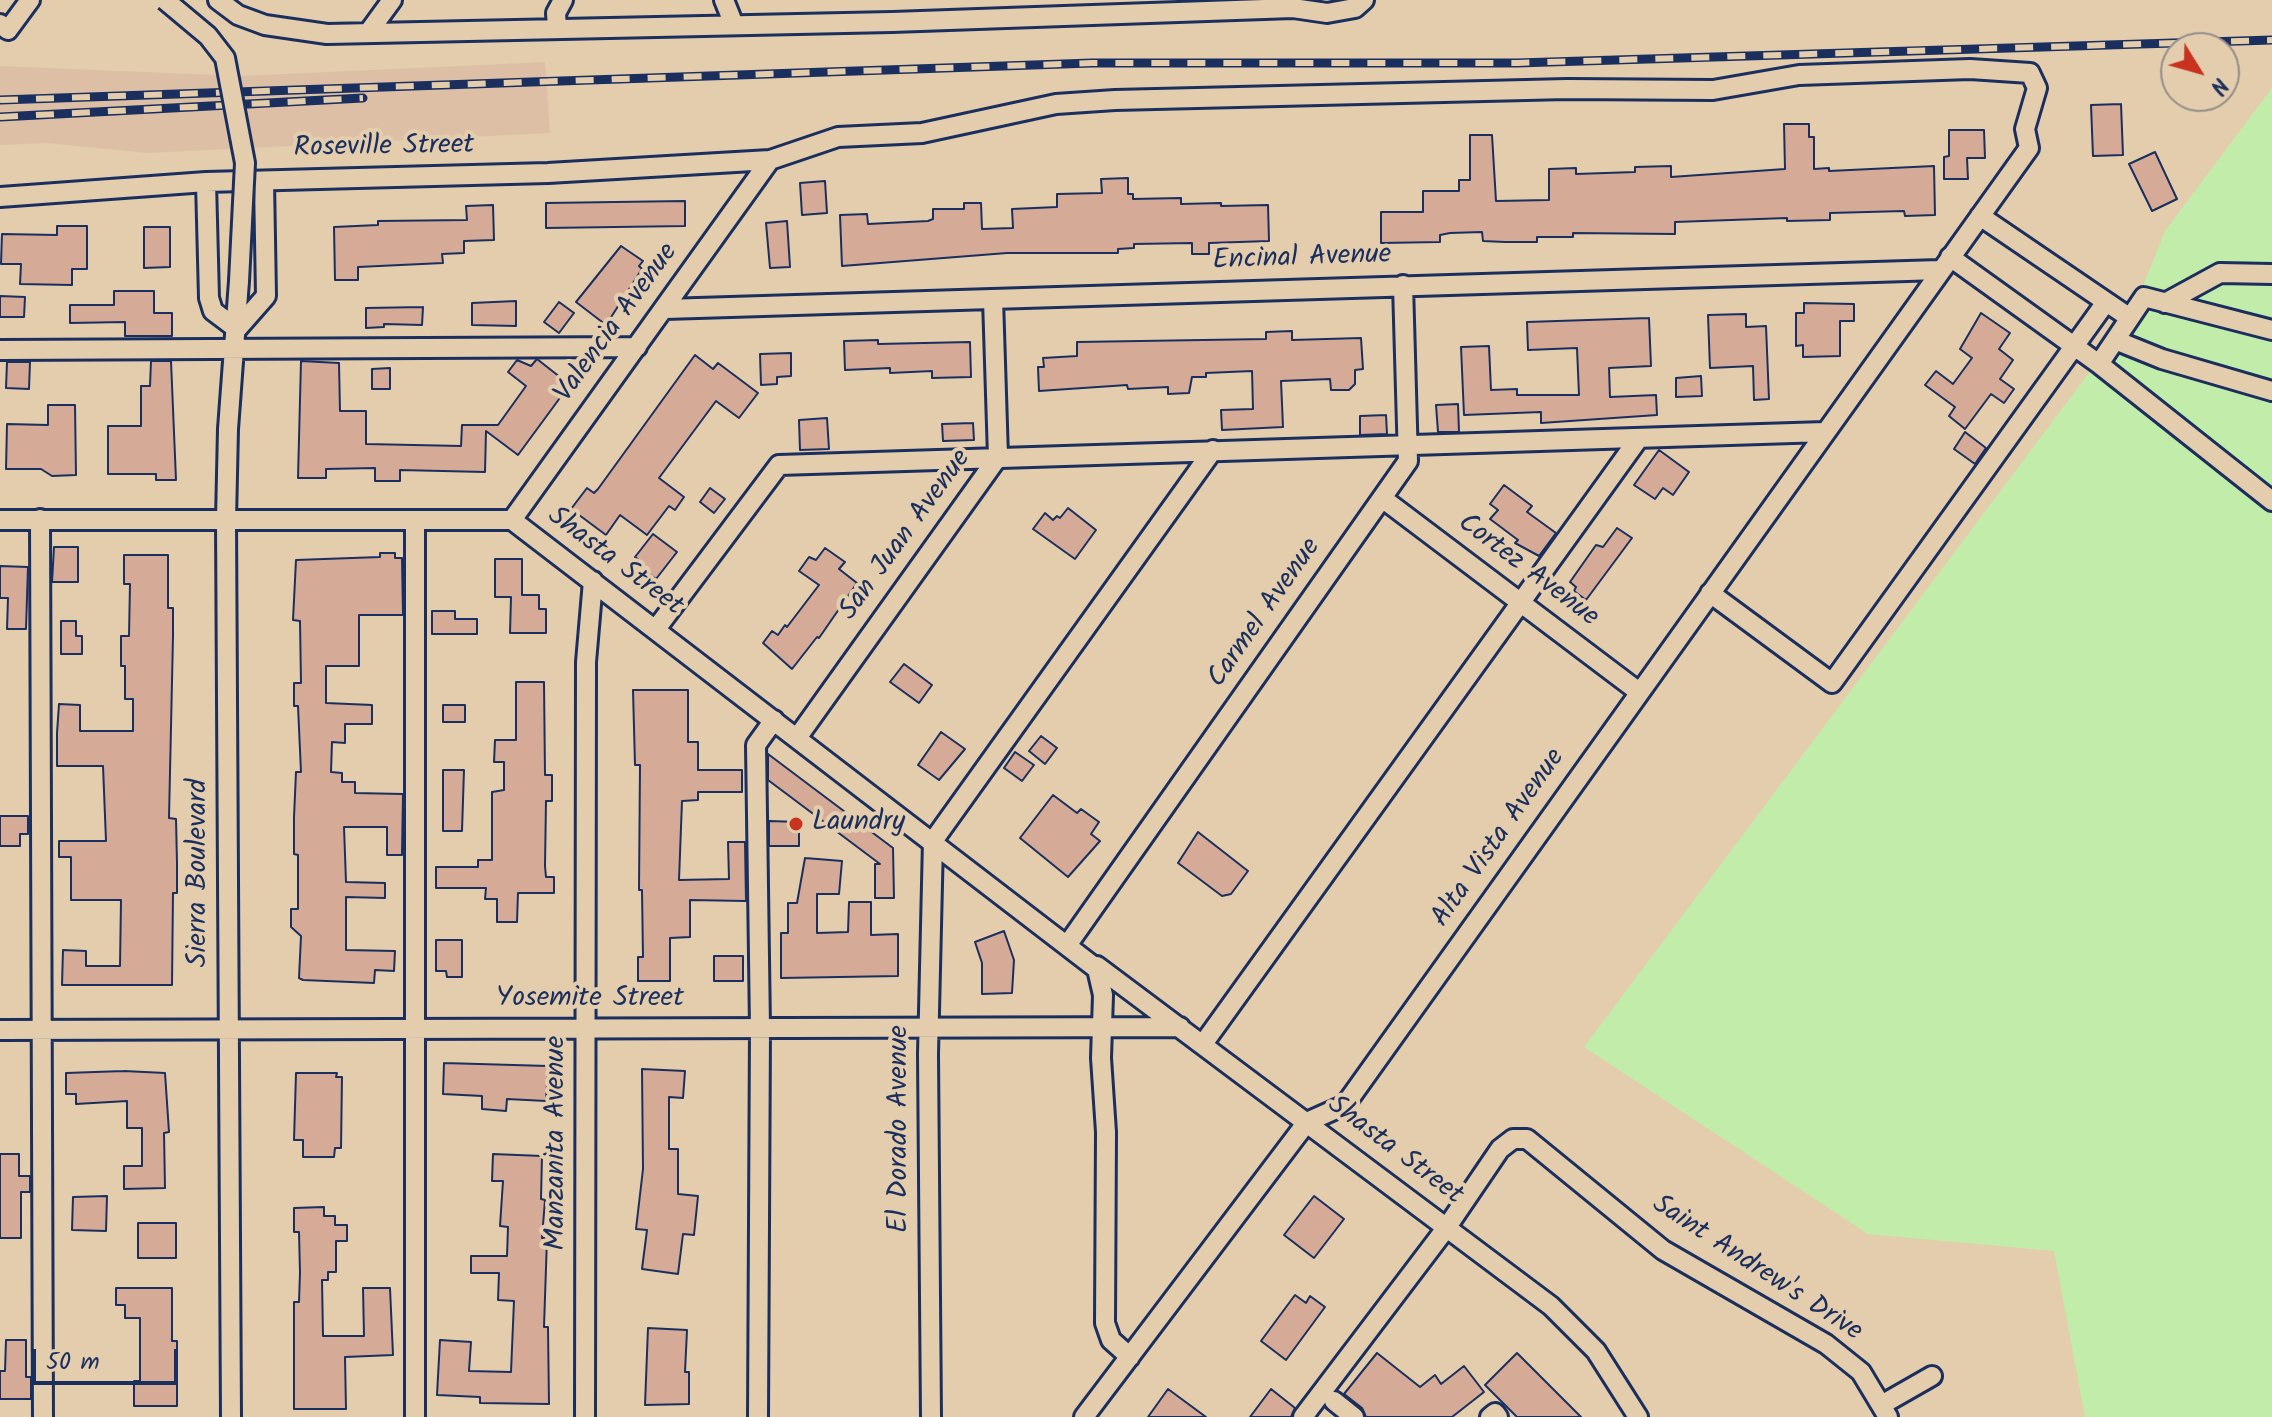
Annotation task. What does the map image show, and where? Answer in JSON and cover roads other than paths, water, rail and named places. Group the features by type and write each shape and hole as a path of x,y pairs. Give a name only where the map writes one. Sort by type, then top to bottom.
{"street":[{"path":"0,24 8,30 30,0"},
{"name":"Sierra Boulevard","path":"165,0 208,36 225,58 245,163 237,329 228,429 226,520 231,1417"},
{"path":"218,0 238,15 265,25 327,34 1293,8 1339,12 1355,8 1364,0"},
{"path":"368,33 392,0"},
{"path":"557,28 556,13 563,0"},
{"path":"724,0 734,25"},
{"path":"1293,8 1327,0"},
{"name":"Roseville Street","path":"0,197 206,182 548,173 770,160 838,137 922,133 1056,104 1115,100 1567,89 1713,90 1799,75 1970,69 2030,73 2037,88 2025,129 2029,148"},
{"name":"Alta Vista Avenue","path":"1094,1413 1130,1357 1307,1122 1345,1105 2029,148"},
{"name":"Valencia Avenue","path":"512,520 770,160"},
{"path":"206,182 209,298 213,311 237,329 266,296 264,181"},
{"path":"1980,216 2130,318"},
{"path":"1945,264 2099,364 2272,501"},
{"name":"Encinal Avenue","path":"665,309 1945,264"},
{"path":"2165,303 2220,273 2272,274"},
{"name":"Carmel Avenue","path":"1068,944 1408,461 1403,285"},
{"path":"2099,364 2144,297 2272,330"},
{"name":"San Juan Avenue","path":"797,738 998,457 993,299"},
{"path":"1710,593 1832,683 2106,302"},
{"path":"2115,340 2162,359 2272,391"},
{"path":"0,350 637,347"},
{"path":"656,629 779,465 1825,432"},
{"path":"1203,1044 1639,438"},
{"path":"933,841 1213,450"},
{"name":"Cortez Avenue","path":"1382,498 1639,692"},
{"path":"40,519 43,1417"},
{"name":"Shasta Street","path":"0,520 512,520 1571,1324 1613,1374 1638,1417"},
{"path":"415,520 415,1417"},
{"name":"Manzanita Avenue","path":"585,1417 586,662 593,581"},
{"path":"758,1417 760,1028 756,745 774,720"},
{"name":"El Dorado Avenue","path":"931,1417 928,1028 933,841"},
{"path":"1089,960 1102,980 1106,1132 1105,1323 1111,1340 1130,1357"},
{"name":"Yosemite Street","path":"0,1030 1180,1027"},
{"name":"Saint Andrew's Drive","path":"1447,1227 1500,1149 1513,1139 1527,1139 1663,1250 1826,1344 1861,1372 1885,1411"},
{"path":"1303,1417 1447,1227"},
{"path":"1885,1411 1932,1376"},
{"path":"1334,1401 1354,1417"},
{"path":"1490,1417 1495,1413 1498,1417"}],"railway":[{"path":"0,100 1092,63 1517,63 2272,40"},
{"path":"0,117 363,98"}],"place":[{"name":"Laundry","path":"796,824"}]}
